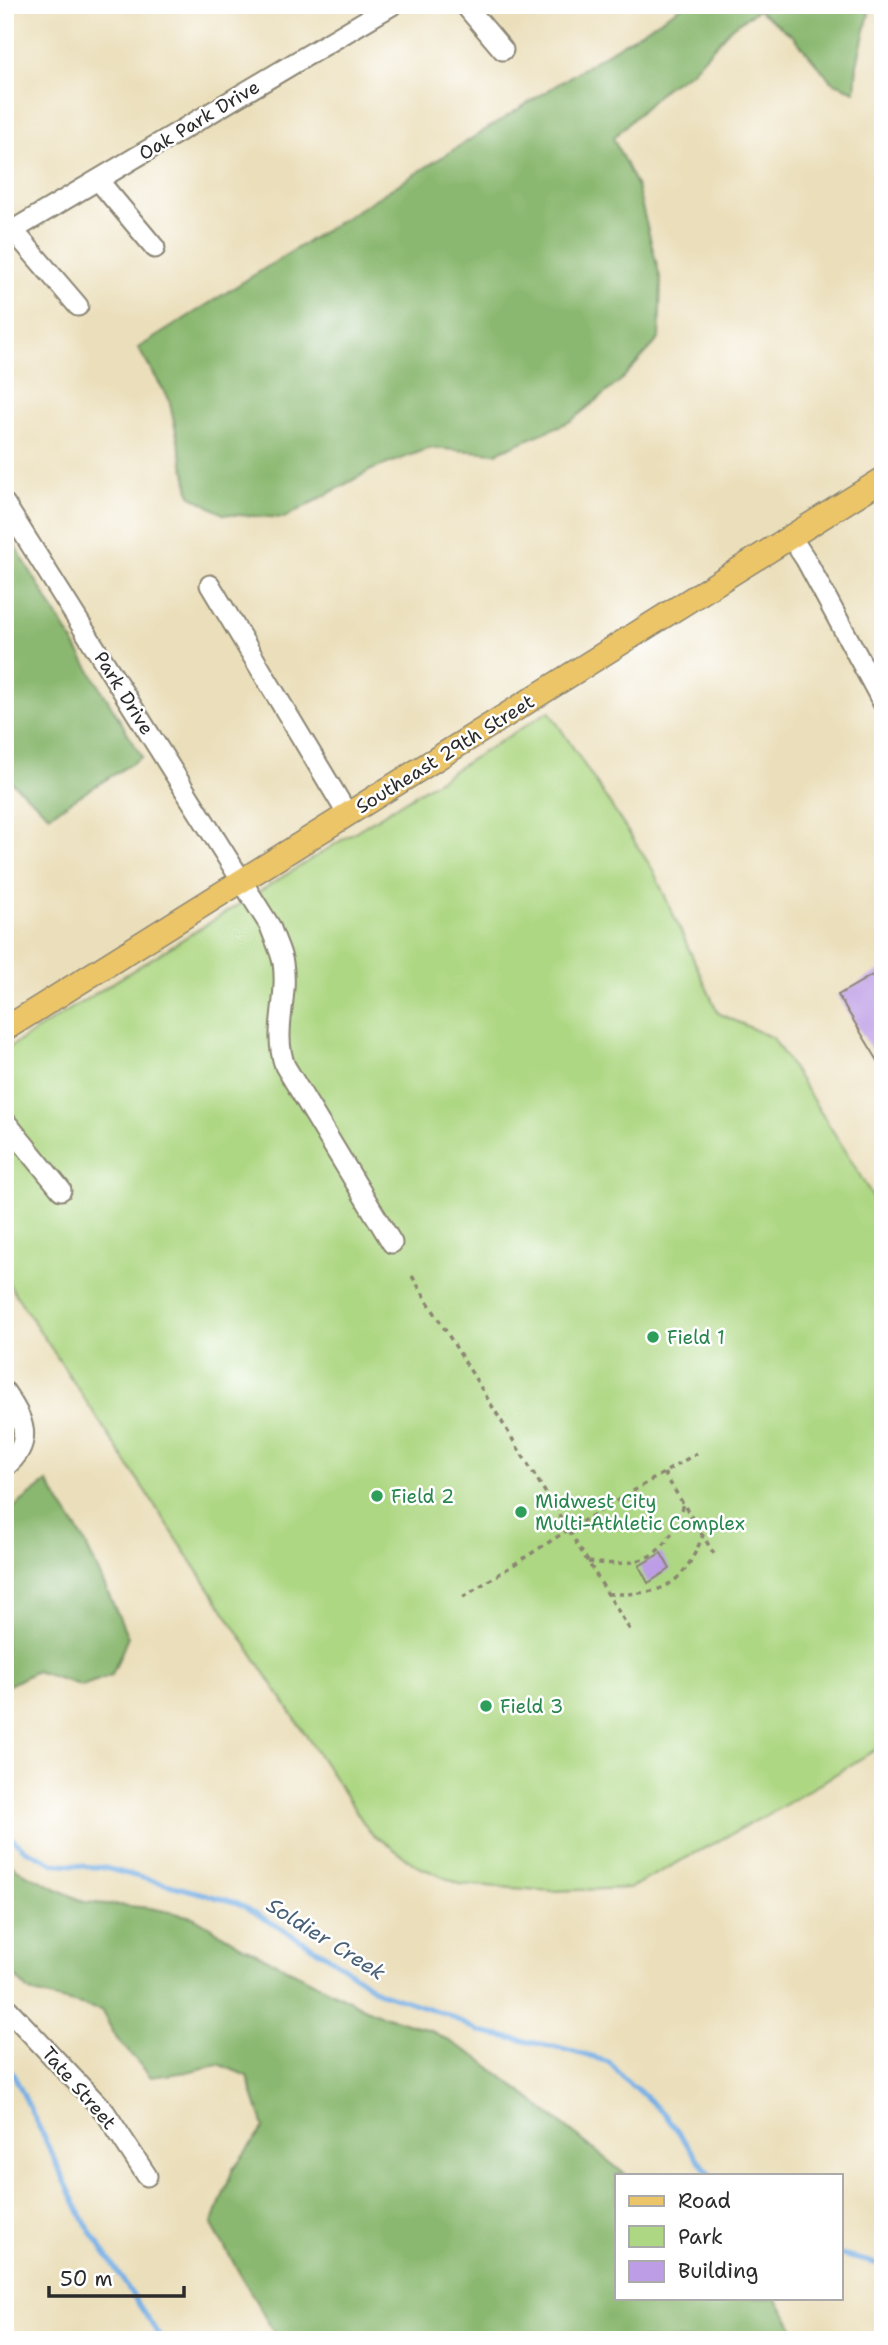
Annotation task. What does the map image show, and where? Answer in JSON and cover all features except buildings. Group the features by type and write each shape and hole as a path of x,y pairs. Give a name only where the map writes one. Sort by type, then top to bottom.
{"main road":[{"name":"Southeast 29th Street","path":"5,1028 883,479"}],"street":[{"name":"Oak Park Drive","path":"9,233 392,5"},
{"path":"465,5 503,50"},
{"path":"98,180 155,248"},
{"path":"9,233 78,306"},
{"name":"Park Drive","path":"5,504 270,926 283,962 279,1048 285,1066 392,1244"},
{"path":"791,537 883,704"},
{"path":"210,584 348,815"},
{"path":"5,1121 61,1190"},
{"path":"5,1392 15,1407 24,1432 18,1457 5,1467"},
{"name":"Tate Street","path":"5,2006 105,2112 147,2176"}],"path":[{"path":"412,1276 630,1630"},
{"path":"463,1597 697,1453"},
{"path":"664,1473 716,1557"},
{"path":"588,1562 617,1565 634,1563 646,1557 660,1548 673,1534 683,1503"},
{"path":"608,1594 650,1593 663,1588 688,1568 703,1535"}],"green space":[{"path":"684,5 871,5 857,64 855,91 832,82 793,36 758,10 732,27 692,71 665,88 613,138 637,187 661,281 659,339 620,381 571,421 496,453 430,448 371,470 284,518 223,514 190,495 169,399 138,348"},
{"path":"5,529 142,757 49,815 5,776"},
{"name":"Midwest City Multi-Athletic Complex","path":"549,711 653,870 718,1013 773,1038 883,1215 883,1745 780,1808 630,1888 552,1891 460,1884 417,1866 369,1831 5,1278 5,1050"},
{"path":"47,1482 84,1540 128,1637 112,1675 82,1686 36,1671 5,1687 5,1514"},
{"path":"5,1856 16,1869 84,1902 150,1908 193,1917 242,1946 374,2013 430,2030 480,2059 625,2174 615,2174 615,2300 777,2300 802,2340 278,2340 212,2225 233,2169 264,2127 247,2076 219,2064 151,2077 117,2039 101,2010 30,1992 5,1966"}],"waterway":[{"name":"Soldier Creek","path":"5,1832 24,1849 53,1863 105,1868 238,1903 328,1956 377,1991 446,2014 480,2032 560,2048 609,2062 632,2087 666,2116 709,2174"},
{"path":"5,2064 14,2075 84,2221 162,2340"},
{"name":"Soldier Creek","path":"842,2255 883,2265"}],"place":[{"name":"Field 1","path":"653,1337"},
{"name":"Field 2","path":"377,1496"},
{"name":"Midwest City Multi-Athletic Complex","path":"521,1512"},
{"name":"Field 3","path":"486,1706"}]}
